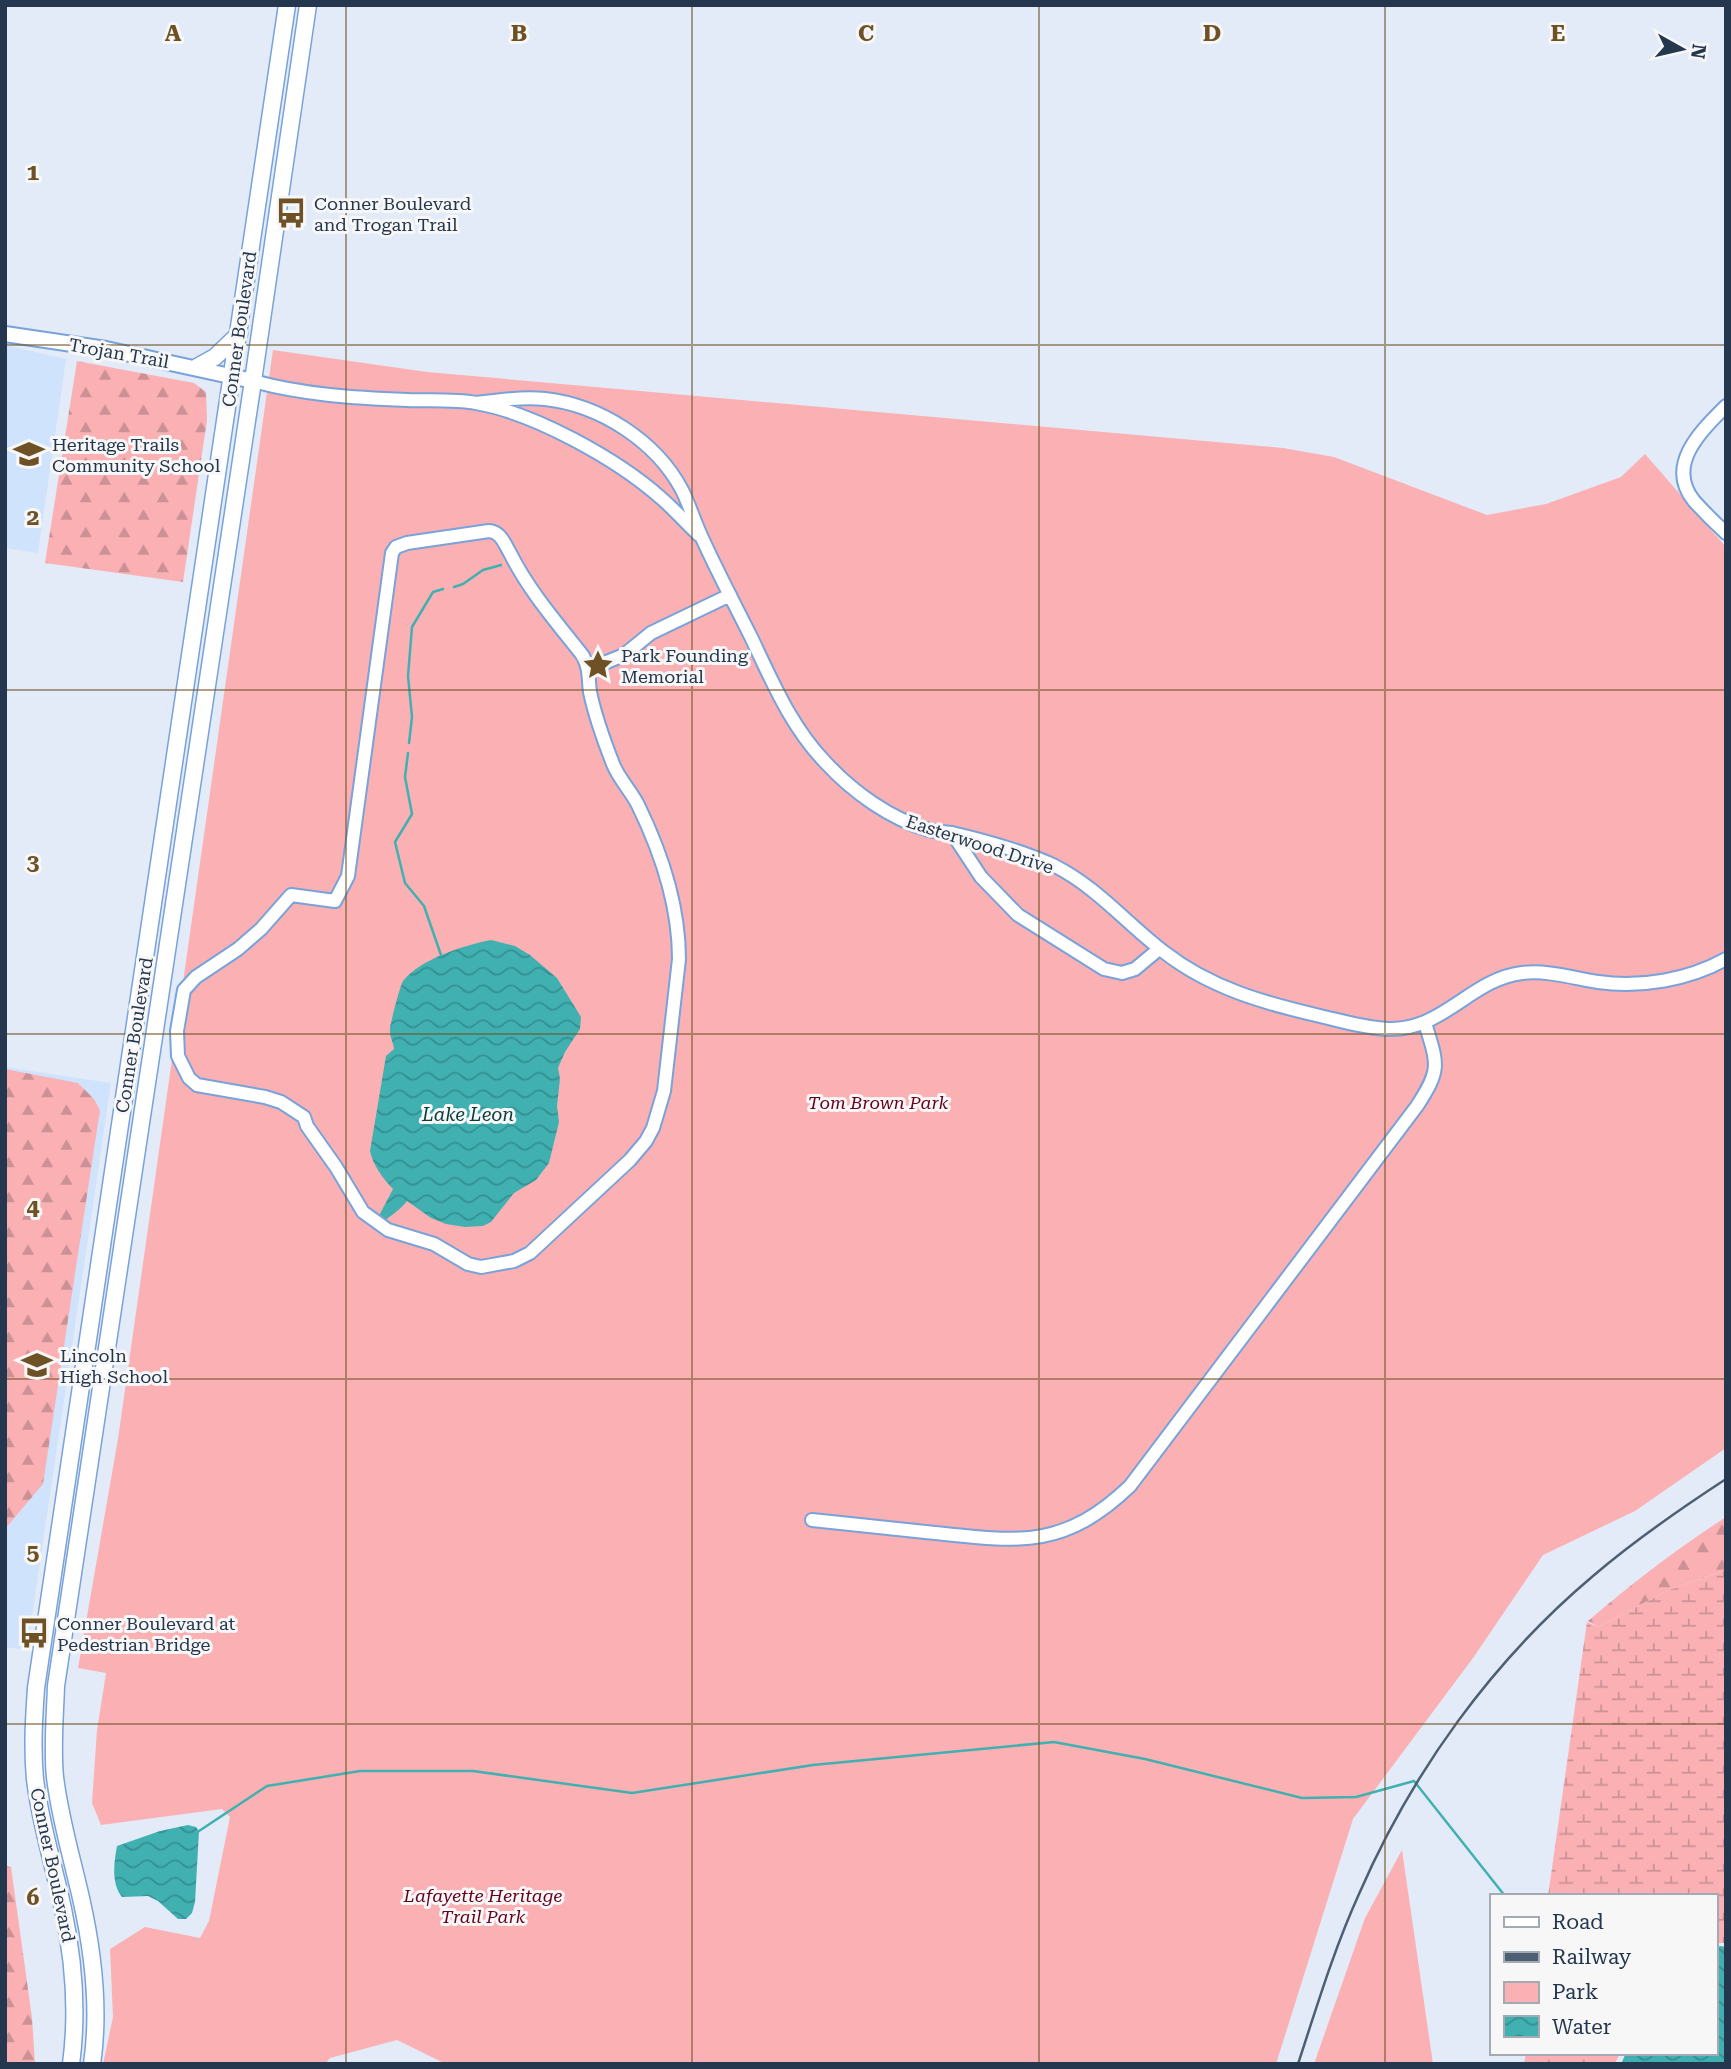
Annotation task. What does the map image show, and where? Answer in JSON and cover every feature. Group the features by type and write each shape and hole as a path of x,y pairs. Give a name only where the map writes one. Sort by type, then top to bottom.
{"main road":[{"name":"Conner Boulevard","path":"71,2064 76,1998 72,1958 63,1908 47,1849 35,1779 34,1712 287,5"},
{"name":"Conner Boulevard","path":"92,2064 95,2007 91,1949 67,1845 55,1776 56,1686 308,5"},
{"path":"197,367 215,357 239,334"},
{"path":"164,840 183,842"},
{"path":"42,1646 62,1648"}],"street":[{"name":"Trojan Trail","path":"5,334 106,349 232,375"},
{"name":"Easterwood Drive","path":"232,375 301,392 343,397 476,403 526,398 564,403 604,417 636,436 662,461 681,490 788,713 826,764 852,787 900,818 929,830 952,833 1029,855 1077,878 1181,965 1207,981 1240,995 1292,1010 1380,1028 1409,1028 1426,1023 1497,981 1523,972 1549,973 1616,984 1639,984 1685,976 1726,960"},
{"name":"Easterwood Drive","path":"476,403 527,417 593,452 660,497 702,538"},
{"path":"1726,407 1687,450 1683,470 1684,482 1694,501 1726,533"},
{"path":"496,532 502,537 535,595 583,656 589,669 591,696 614,766 634,796 660,856 679,945 664,1091 653,1128 630,1160 530,1253 514,1261 481,1267 468,1264 434,1244 388,1230 373,1221 363,1212 304,1118 281,1102 197,1086 189,1078 178,1056 184,990 196,977 238,949 261,929 292,895 335,901 348,876 389,564 396,547 407,543 496,532"},
{"path":"589,669 624,655 651,633 730,595"},
{"path":"952,833 981,877 1018,915 1104,969 1122,973 1135,969 1159,948"},
{"path":"812,1520 1005,1540 1048,1535 1068,1529 1104,1509 1138,1476 1431,1085 1437,1066 1426,1023"}],"shaded area":[{"name":"Heritage Trails Community School","path":"5,345 66,359 38,553 5,548"},
{"name":"Lincoln High School","path":"5,1067 111,1083 27,1650 5,1647"}],"green space":[{"name":"Tom Brown Park","path":"273,350 427,372 1283,448 1334,457 1487,515 1546,504 1621,477 1645,454 1726,547 1726,1448 1635,1511 1543,1555 1473,1658 1353,1819 1276,2064 446,2064 397,2040 330,2058 325,2064 103,2064 113,2017 110,1949 145,1927 200,1938 209,1921 230,1817 222,1809 101,1825 92,1803 97,1730 106,1673 78,1668 118,1439"},
{"path":"77,361 194,383 206,392 207,420 183,582 45,563"},
{"name":"Lincoln High School","path":"5,1069 78,1083 94,1099 100,1110 43,1484 5,1529"},
{"path":"1726,1517 1726,1570 1669,1590 1598,1627 1588,1621 1655,1567"},
{"path":"1726,1570 1726,1943 1717,1943 1717,1894 1548,1894 1587,1622 1598,1627 1669,1590"},
{"path":"1402,1850 1433,2064 1314,2064 1365,1918"},
{"path":"5,1866 11,1867 32,2018 35,2064 5,2064"},
{"path":"1526,2055 1619,2055 1615,2064 1524,2064"}],"water":[{"name":"Lake Leon","path":"491,940 515,946 557,978 581,1017 580,1029 558,1068 559,1122 549,1163 536,1180 514,1193 491,1222 483,1226 446,1224 431,1218 407,1201 375,1229 373,1227 393,1189 379,1171 370,1151 386,1056 394,1049 390,1028 403,981 431,960 456,949"},
{"path":"188,1825 199,1831 192,1913 186,1919 178,1919 158,1901 148,1896 122,1897 115,1879 117,1846 160,1831"},
{"path":"1717,1947 1726,1947 1726,2064 1621,2064 1625,2055 1717,2055"}],"waterway":[{"path":"454,587 483,570 501,565"},
{"path":"409,743 412,717 408,676 412,627 433,592 443,589"},
{"path":"408,753 405,777 412,814 395,842 405,883 424,906 441,955"},
{"path":"199,1831 267,1786 360,1771 473,1771 632,1793 813,1765 1054,1742 1145,1759 1302,1798 1356,1797 1414,1781 1503,1894"}],"railway":[{"path":"1298,2064 1334,1957 1359,1894 1404,1805 1458,1721 1521,1644 1556,1609 1625,1550 1726,1479"}],"place":[{"name":"Conner Boulevard and Trogan Trail","path":"291,213"},
{"name":"Heritage Trails Community School","path":"29,454"},
{"name":"Park Founding Memorial","path":"598,665"},
{"name":"Lincoln High School","path":"37,1365"},
{"name":"Conner Boulevard at Pedestrian Bridge","path":"34,1633"}],"park label":[{"name":"Lafayette Heritage Trail Park","path":"483,1905"}]}
